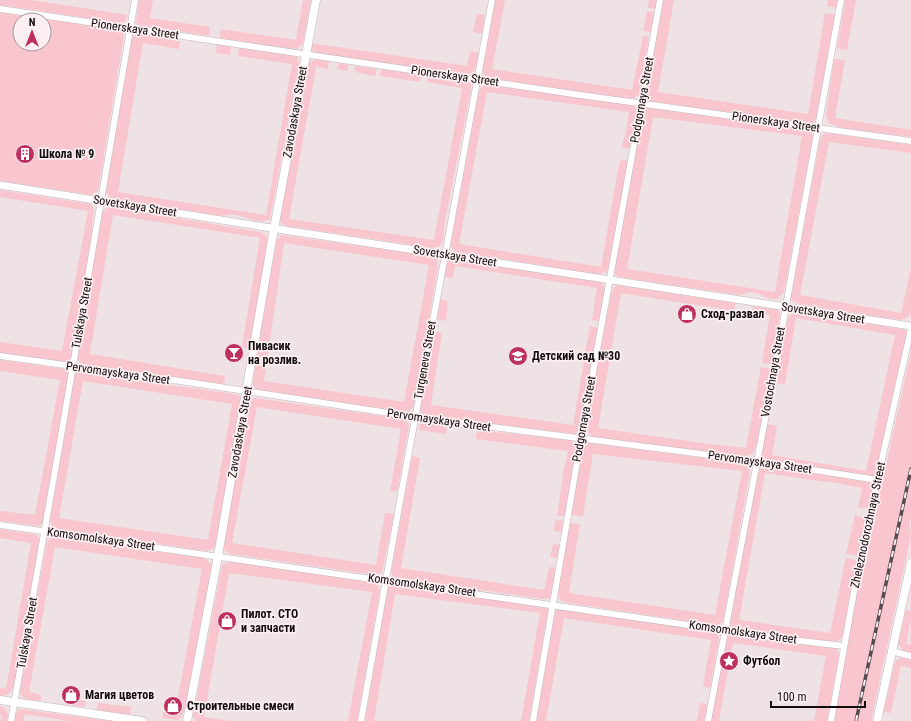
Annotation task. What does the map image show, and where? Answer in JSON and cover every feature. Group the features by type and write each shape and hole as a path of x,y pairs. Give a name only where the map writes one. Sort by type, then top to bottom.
{"main road":[{"name":"Zavodaskaya Street","path":"187,721 218,556 305,54 316,0"},
{"path":"877,721 911,563"},
{"path":"0,700 142,721"}],"street":[{"name":"Tulskaya Street","path":"11,721 45,531 135,0"},
{"name":"Turgeneva Street","path":"361,721 476,79 492,0"},
{"name":"Podgornaya Street","path":"533,721 609,279 660,0"},
{"name":"Vostochnaya Street","path":"708,721 842,0"},
{"name":"Pionerskaya Street","path":"0,9 911,141"},
{"name":"Sovetskaya Street","path":"0,185 275,229 911,326"},
{"name":"Zheleznodorozhnaya Street","path":"831,721 860,558 911,329"},
{"name":"Pervomayskaya Street","path":"0,356 247,391 415,417 756,461 878,480"},
{"name":"Komsomolskaya Street","path":"0,525 844,646"},
{"path":"892,651 911,656"}],"shaded area":[{"path":"0,0 31,0 128,15 124,22 121,23 0,5"},
{"path":"139,0 153,0 150,18 210,27 209,36 138,25 136,21"},
{"path":"303,0 311,0 303,43 297,49 220,38 221,29 296,40"},
{"path":"495,0 505,0 492,69 632,90 643,36 649,37 639,95 634,98 624,98 490,79 483,74 483,68"},
{"path":"649,0 657,0 655,9 648,8"},
{"path":"662,0 674,0 658,92 808,114 825,13 836,15 817,116 813,123 803,124 648,101 646,97"},
{"path":"828,0 838,0 837,8 827,6"},
{"path":"845,0 856,0 847,50 837,48"},
{"path":"647,11 654,12 651,32 643,31"},
{"path":"0,12 12,14 12,52 52,52 52,20 122,30 124,35 98,191 91,195 0,181"},
{"path":"477,14 485,15 482,34 473,32"},
{"path":"135,33 180,39 179,49 143,43 118,192 266,215 292,64 238,56 239,48 294,56 297,58 299,65 270,219 266,221 259,221 235,215 221,216 115,199 106,193 130,41"},
{"path":"310,43 467,66 470,51 479,53 478,63 475,69 471,74 467,75 321,54 313,50"},
{"path":"217,45 231,47 230,55 216,53"},
{"path":"316,59 329,61 328,69 316,67 289,219 434,240 462,88 427,82 428,75 469,81 471,83 445,221 443,241 440,246 432,248 287,226 281,223 280,218 307,63"},
{"path":"834,59 845,60 835,118 911,130 911,137 842,128 829,123 826,115"},
{"path":"339,63 349,65 347,71 337,69"},
{"path":"355,66 377,69 375,76 355,72"},
{"path":"381,69 421,75 420,82 380,76"},
{"path":"486,84 633,105 637,109 630,149 622,148 629,112 487,92 459,244 601,267 618,169 621,160 628,161 608,269 606,272 597,274 457,252 452,249 451,243 479,91 483,85"},
{"path":"649,106 811,131 813,137 784,292 777,299 770,299 753,292 740,295 618,277 614,273 643,109","holes":["653,117 802,136 775,292 627,269"]},
{"path":"830,133 911,145 911,153 829,142 800,295 901,313 911,268 911,314 905,319 900,320 799,304 791,300 820,140 823,134"},
{"path":"0,190 91,204 94,209 91,239 71,357 68,361 62,362 0,353 0,342 62,351 88,211 0,197"},
{"path":"111,207 260,232 268,239 251,349 242,347 260,238 113,215 90,354 225,376 224,385 88,365 82,364 79,361 77,357 102,213 106,208"},
{"path":"281,235 431,256 437,259 438,267 414,405 410,411 402,412 258,390 253,386 275,242","holes":["284,243 429,265 404,402 264,381"]},
{"path":"454,259 600,282 605,287 599,321 592,320 597,288 455,266 453,278 444,277 447,263"},
{"path":"617,285 735,303 734,311 621,293 598,428 746,448 761,367 773,369 756,446 753,453 744,457 593,437 587,432 586,425 612,290"},
{"path":"440,300 448,301 446,321 437,319"},
{"path":"753,306 778,310 780,312 774,365 762,363 770,315 752,313"},
{"path":"793,314 838,321 854,321 906,330 907,333 877,477 765,460 760,456 767,424 777,426 772,455 866,471 895,335 796,318 785,384 775,383 787,321 790,315"},
{"path":"590,326 598,328 580,428 575,434 425,416 421,412 420,409 433,331 442,333 431,405 573,425"},
{"path":"911,351 911,516 909,525 911,535 871,721 833,721 870,527 888,456"},
{"path":"0,360 65,369 70,375 43,523 39,526 0,521 0,511 35,515 60,380 0,371"},
{"path":"79,372 241,396 242,399 217,541 212,549 206,551 57,529 52,526 50,520 75,374","holes":["83,381 232,404 208,540 59,518"]},
{"path":"255,398 406,420 409,425 398,488 397,491 390,492 401,429 257,407 232,543 376,565 385,513 394,514 382,572 375,575 230,554 224,549 223,544 249,402 251,399"},
{"path":"420,422 447,426 446,434 419,430"},
{"path":"477,430 570,440 574,442 576,446 565,516 557,516 568,451 476,439"},
{"path":"589,443 743,463 747,465 750,471 723,622 718,625 714,625 568,603 560,600 558,593 569,523 580,524 569,593 715,615 742,471 593,454 583,516 571,515 582,448"},
{"path":"412,456 420,458 401,568 544,590 549,567 556,568 550,597 548,599 394,577 391,572"},
{"path":"766,465 867,481 874,487 870,509 858,507 862,488 826,481 765,473 739,620 830,633 846,558 857,560 842,638 835,643 737,629 732,627 730,624 757,469 760,466"},
{"path":"855,515 866,518 858,556 846,554"},
{"path":"555,520 563,521 562,532 554,531"},
{"path":"0,529 37,535 41,542 14,686 9,693 0,696 0,688 6,689 31,543 0,538"},
{"path":"57,537 204,558 211,564 212,567 185,710 178,720 162,718 163,712 175,713 202,569 55,547 29,692 41,695 41,701 25,698 21,694 20,691 47,541 51,538"},
{"path":"553,544 560,545 557,558 550,557"},
{"path":"231,561 374,583 378,586 380,591 357,721 348,721 372,592 229,573 204,717 230,721 196,721 193,716 222,565"},
{"path":"394,584 544,605 548,610 529,721 521,721 540,613 395,594 374,721 365,721 387,588"},
{"path":"556,608 716,632 719,638 710,688 703,686 711,640 564,618 546,721 535,721"},
{"path":"906,610 911,611 906,644 911,645 911,653 904,652 898,644"},
{"path":"730,634 836,648 839,655 827,721 814,721 826,656 733,643 719,721 710,721 727,635"},
{"path":"902,658 911,660 911,668 901,666 891,713 884,712 894,665 897,660"},
{"path":"66,698 86,701 85,707 66,704"},
{"path":"98,703 131,707 130,715 97,710"},
{"path":"700,703 707,704 704,721 697,721"},
{"path":"0,706 5,708 7,712 7,721 1,721 2,715 0,714"},
{"path":"19,709 110,721 69,721 25,714 23,721 14,721 16,713"}],"railway":[{"path":"856,721 911,469"}],"place":[{"name":"Школа № 9","path":"25,154"},
{"name":"Сход-развал","path":"687,314"},
{"name":"Пивасик на розлив.","path":"234,353"},
{"name":"Детский сад №30","path":"518,356"},
{"name":"Пилот. СТО и запчасти","path":"227,621"},
{"name":"Футбол","path":"729,661"},
{"name":"Магия цветов","path":"71,695"},
{"name":"Строительные смеси","path":"173,706"}]}
